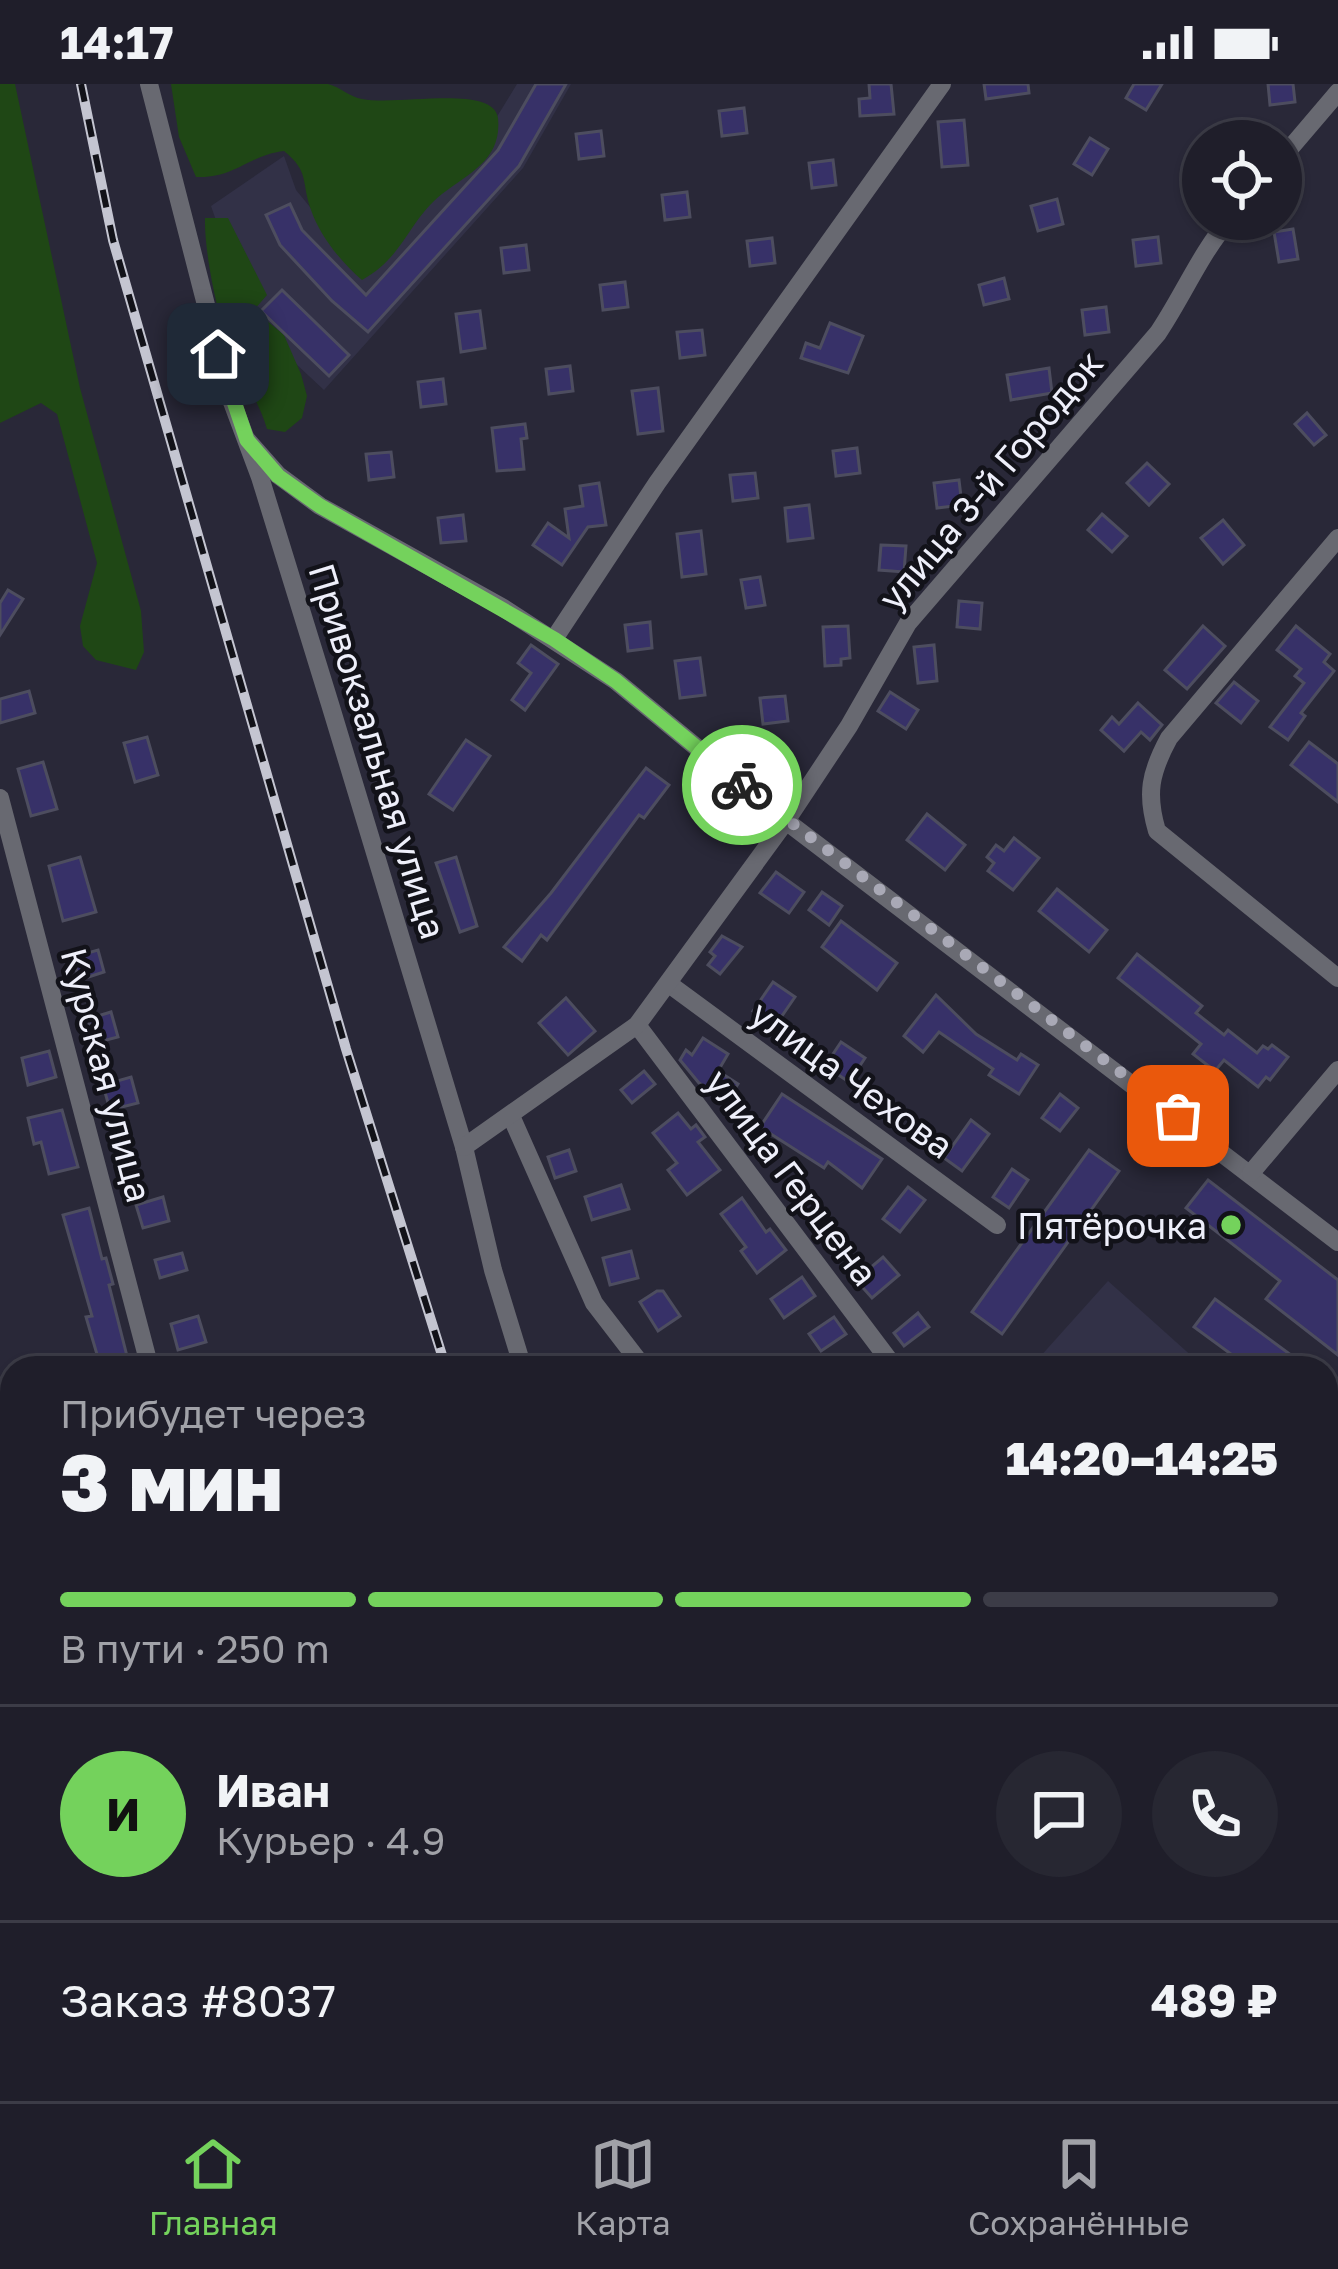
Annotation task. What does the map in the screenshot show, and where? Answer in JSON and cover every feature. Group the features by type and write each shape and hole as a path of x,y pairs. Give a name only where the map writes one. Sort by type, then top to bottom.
{"street":[{"name":"Привокзальная улица","path":"149,84 229,394 265,471 464,1147 519,1356"},
{"path":"554,639 657,483 942,84"},
{"path":"1302,134 1338,92"},
{"name":"улица 3-й Городок","path":"464,1147 637,1024 786,821 849,726 908,623 1158,333 1213,240"},
{"path":"265,471 554,639 616,681 786,821 1338,1242"},
{"path":"1338,538 1169,739 1148,801 1157,831 1338,978"},
{"name":"Курская улица","path":"0,798 147,1356"},
{"name":"улица Чехова","path":"670,984 997,1226"},
{"name":"улица Герцена","path":"637,1024 886,1356"},
{"path":"1251,1173 1338,1070"},
{"path":"511,1116 594,1303 635,1356"}],"shaded area":[{"path":"517,84 571,84 523,168 324,390 252,323 211,206 284,156 296,190 361,269 482,141"},
{"path":"1108,1281 1192,1356 1041,1356"}],"green space":[{"path":"0,84 15,84 80,388 141,611 144,652 136,670 96,660 83,646 80,626 97,563 57,414 41,403 0,423"},
{"path":"171,84 328,84 362,99 463,99 492,108 498,132 482,163 442,194 387,261 362,280 320,229 301,172 284,151 221,174 196,177 179,137"},
{"path":"205,218 228,218 267,295 254,310 284,335 301,374 307,396 302,418 285,432 267,429 231,351 213,285"}],"building":[{"path":"536,84 566,84 519,166 368,332 280,245 266,215 290,204 302,230 366,295 498,150"},
{"path":"869,84 891,84 894,114 860,116 859,99 870,98"},
{"path":"984,84 1028,84 1029,93 986,99"},
{"path":"1134,84 1162,84 1146,110 1126,98"},
{"path":"1268,84 1293,84 1295,102 1270,105"},
{"path":"744,108 747,133 722,136 719,111"},
{"path":"964,120 968,165 942,167 938,122"},
{"path":"601,131 604,156 579,159 576,134"},
{"path":"1090,138 1108,149 1092,175 1074,164"},
{"path":"833,160 836,185 812,188 809,163"},
{"path":"687,192 690,217 665,220 662,195"},
{"path":"1057,199 1063,224 1038,231 1031,206"},
{"path":"1158,237 1161,263 1136,266 1133,240"},
{"path":"772,238 775,263 750,266 747,241"},
{"path":"1275,240 1295,240 1298,259 1279,262"},
{"path":"526,245 529,270 504,273 501,248"},
{"path":"1004,278 1009,299 984,305 979,285"},
{"path":"625,282 628,307 603,310 600,285"},
{"path":"282,290 349,355 329,376 261,311"},
{"path":"1106,307 1109,332 1085,335 1082,310"},
{"path":"480,311 485,348 461,352 456,314"},
{"path":"830,323 863,336 848,373 801,358 806,343 820,348"},
{"path":"702,330 705,355 680,358 677,332"},
{"path":"570,366 573,391 549,394 546,369"},
{"path":"1049,368 1052,393 1011,400 1007,375"},
{"path":"443,379 446,404 421,407 418,382"},
{"path":"658,388 663,431 638,434 632,391"},
{"path":"1307,413 1326,435 1314,445 1295,424"},
{"path":"525,424 527,438 521,439 524,469 497,471 492,428"},
{"path":"857,448 860,473 836,476 833,451"},
{"path":"391,452 394,477 369,480 366,454"},
{"path":"1147,463 1169,484 1149,505 1127,483"},
{"path":"755,473 758,498 733,501 730,475"},
{"path":"959,480 962,505 937,508 934,483"},
{"path":"599,483 606,525 588,527 562,565 533,545 548,523 569,538 565,509 583,506 580,486"},
{"path":"809,505 813,538 788,541 785,508"},
{"path":"1102,514 1127,536 1112,552 1088,530"},
{"path":"463,515 466,541 441,543 438,518"},
{"path":"1223,520 1244,545 1223,564 1201,538"},
{"path":"701,531 706,574 682,577 677,534"},
{"path":"881,545 906,546 904,572 879,570"},
{"path":"760,577 765,605 746,608 741,580"},
{"path":"8,590 23,599 0,635 0,603"},
{"path":"959,601 982,603 980,629 957,627"},
{"path":"650,622 652,648 628,651 625,625"},
{"path":"848,626 850,658 841,659 841,665 825,666 823,627"},
{"path":"1203,626 1225,646 1187,689 1165,670"},
{"path":"1296,626 1330,654 1324,662 1334,671 1301,713 1305,716 1288,740 1270,727 1304,683 1295,676 1301,669 1277,650"},
{"path":"531,645 558,664 525,710 512,700 531,673 518,663"},
{"path":"934,645 937,681 918,683 914,647"},
{"path":"700,658 705,695 680,698 675,661"},
{"path":"1234,682 1258,701 1241,723 1216,703"},
{"path":"29,691 35,713 0,723 0,699"},
{"path":"890,692 918,710 906,729 878,711"},
{"path":"785,696 788,721 763,724 760,698"},
{"path":"1138,703 1162,725 1150,740 1141,732 1124,751 1101,730 1112,717 1119,724"},
{"path":"147,737 158,775 135,782 124,743"},
{"path":"466,740 490,756 453,810 429,794"},
{"path":"1309,742 1338,764 1338,802 1291,765"},
{"path":"43,762 57,809 31,816 18,769"},
{"path":"646,768 669,785 644,818 639,815 547,940 541,935 522,961 504,947"},
{"path":"927,814 965,845 945,870 907,840"},
{"path":"1014,838 1039,858 1013,890 988,871 994,863 987,857 996,845 1004,851"},
{"path":"80,857 96,912 63,921 49,866"},
{"path":"456,857 477,926 460,932 436,863"},
{"path":"776,872 804,892 789,913 760,893"},
{"path":"1057,889 1107,930 1089,952 1039,911"},
{"path":"822,892 842,906 829,925 809,910"},
{"path":"841,921 897,963 877,990 822,947"},
{"path":"722,936 742,947 720,974 708,965 715,956 710,952"},
{"path":"98,950 104,972 79,980 73,957"},
{"path":"1137,954 1202,1006 1196,1013 1224,1035 1228,1030 1257,1053 1272,1045 1288,1057 1270,1080 1266,1077 1258,1087 1224,1060 1215,1071 1193,1054 1201,1044 1118,978"},
{"path":"773,982 795,997 775,1026 753,1011"},
{"path":"936,995 976,1034 1017,1060 1021,1054 1038,1065 1019,1094 989,1075 993,1069 939,1032 923,1052 904,1036"},
{"path":"566,998 595,1031 568,1055 539,1023"},
{"path":"111,1012 118,1037 95,1043 88,1019"},
{"path":"703,1038 728,1054 718,1071 738,1084 727,1101 699,1083 680,1060 686,1050 692,1055"},
{"path":"841,1042 865,1058 849,1082 825,1066"},
{"path":"49,1051 56,1077 28,1085 22,1058"},
{"path":"644,1071 655,1084 632,1103 621,1090"},
{"path":"131,1077 138,1103 110,1110 103,1085"},
{"path":"782,1094 882,1159 862,1188 828,1162 824,1168 760,1127"},
{"path":"1060,1094 1078,1108 1060,1131 1042,1118"},
{"path":"62,1110 78,1167 49,1174 41,1142 34,1144 28,1118"},
{"path":"678,1113 705,1137 698,1142 720,1170 687,1195 668,1170 677,1163 653,1133"},
{"path":"971,1120 989,1134 962,1171 944,1158"},
{"path":"569,1150 576,1171 555,1178 548,1157"},
{"path":"1089,1150 1119,1171 1002,1334 972,1312"},
{"path":"1012,1169 1028,1180 1009,1208 993,1197"},
{"path":"1208,1180 1338,1280 1338,1355 1266,1299 1280,1281 1186,1208"},
{"path":"621,1185 629,1209 592,1220 585,1197"},
{"path":"908,1187 925,1200 900,1232 883,1219"},
{"path":"163,1197 169,1221 143,1228 136,1205"},
{"path":"742,1198 766,1232 770,1229 786,1250 757,1273 741,1251 746,1247 721,1214"},
{"path":"89,1208 113,1284 109,1285 127,1356 97,1356 86,1317 92,1316 63,1215"},
{"path":"631,1251 638,1278 610,1285 603,1258"},
{"path":"182,1253 187,1270 160,1278 155,1260"},
{"path":"883,1257 899,1275 872,1298 856,1280"},
{"path":"802,1277 815,1296 784,1318 771,1299"},
{"path":"663,1291 680,1316 658,1331 640,1302"},
{"path":"1215,1299 1291,1355 1234,1356 1194,1327"},
{"path":"918,1313 929,1327 904,1346 894,1333"},
{"path":"198,1316 206,1342 178,1350 171,1324"},
{"path":"834,1317 846,1334 821,1351 809,1334"}],"railway":[{"path":"81,84 113,240 346,1049 442,1356"}],"way so far":[{"path":"742,785 1178,1116"}],"place":[{"name":"Пятёрочка","path":"1231,1225"}],"route":[{"path":"218,354 247,440 278,476 320,506 554,639 616,681 742,785"}]}
